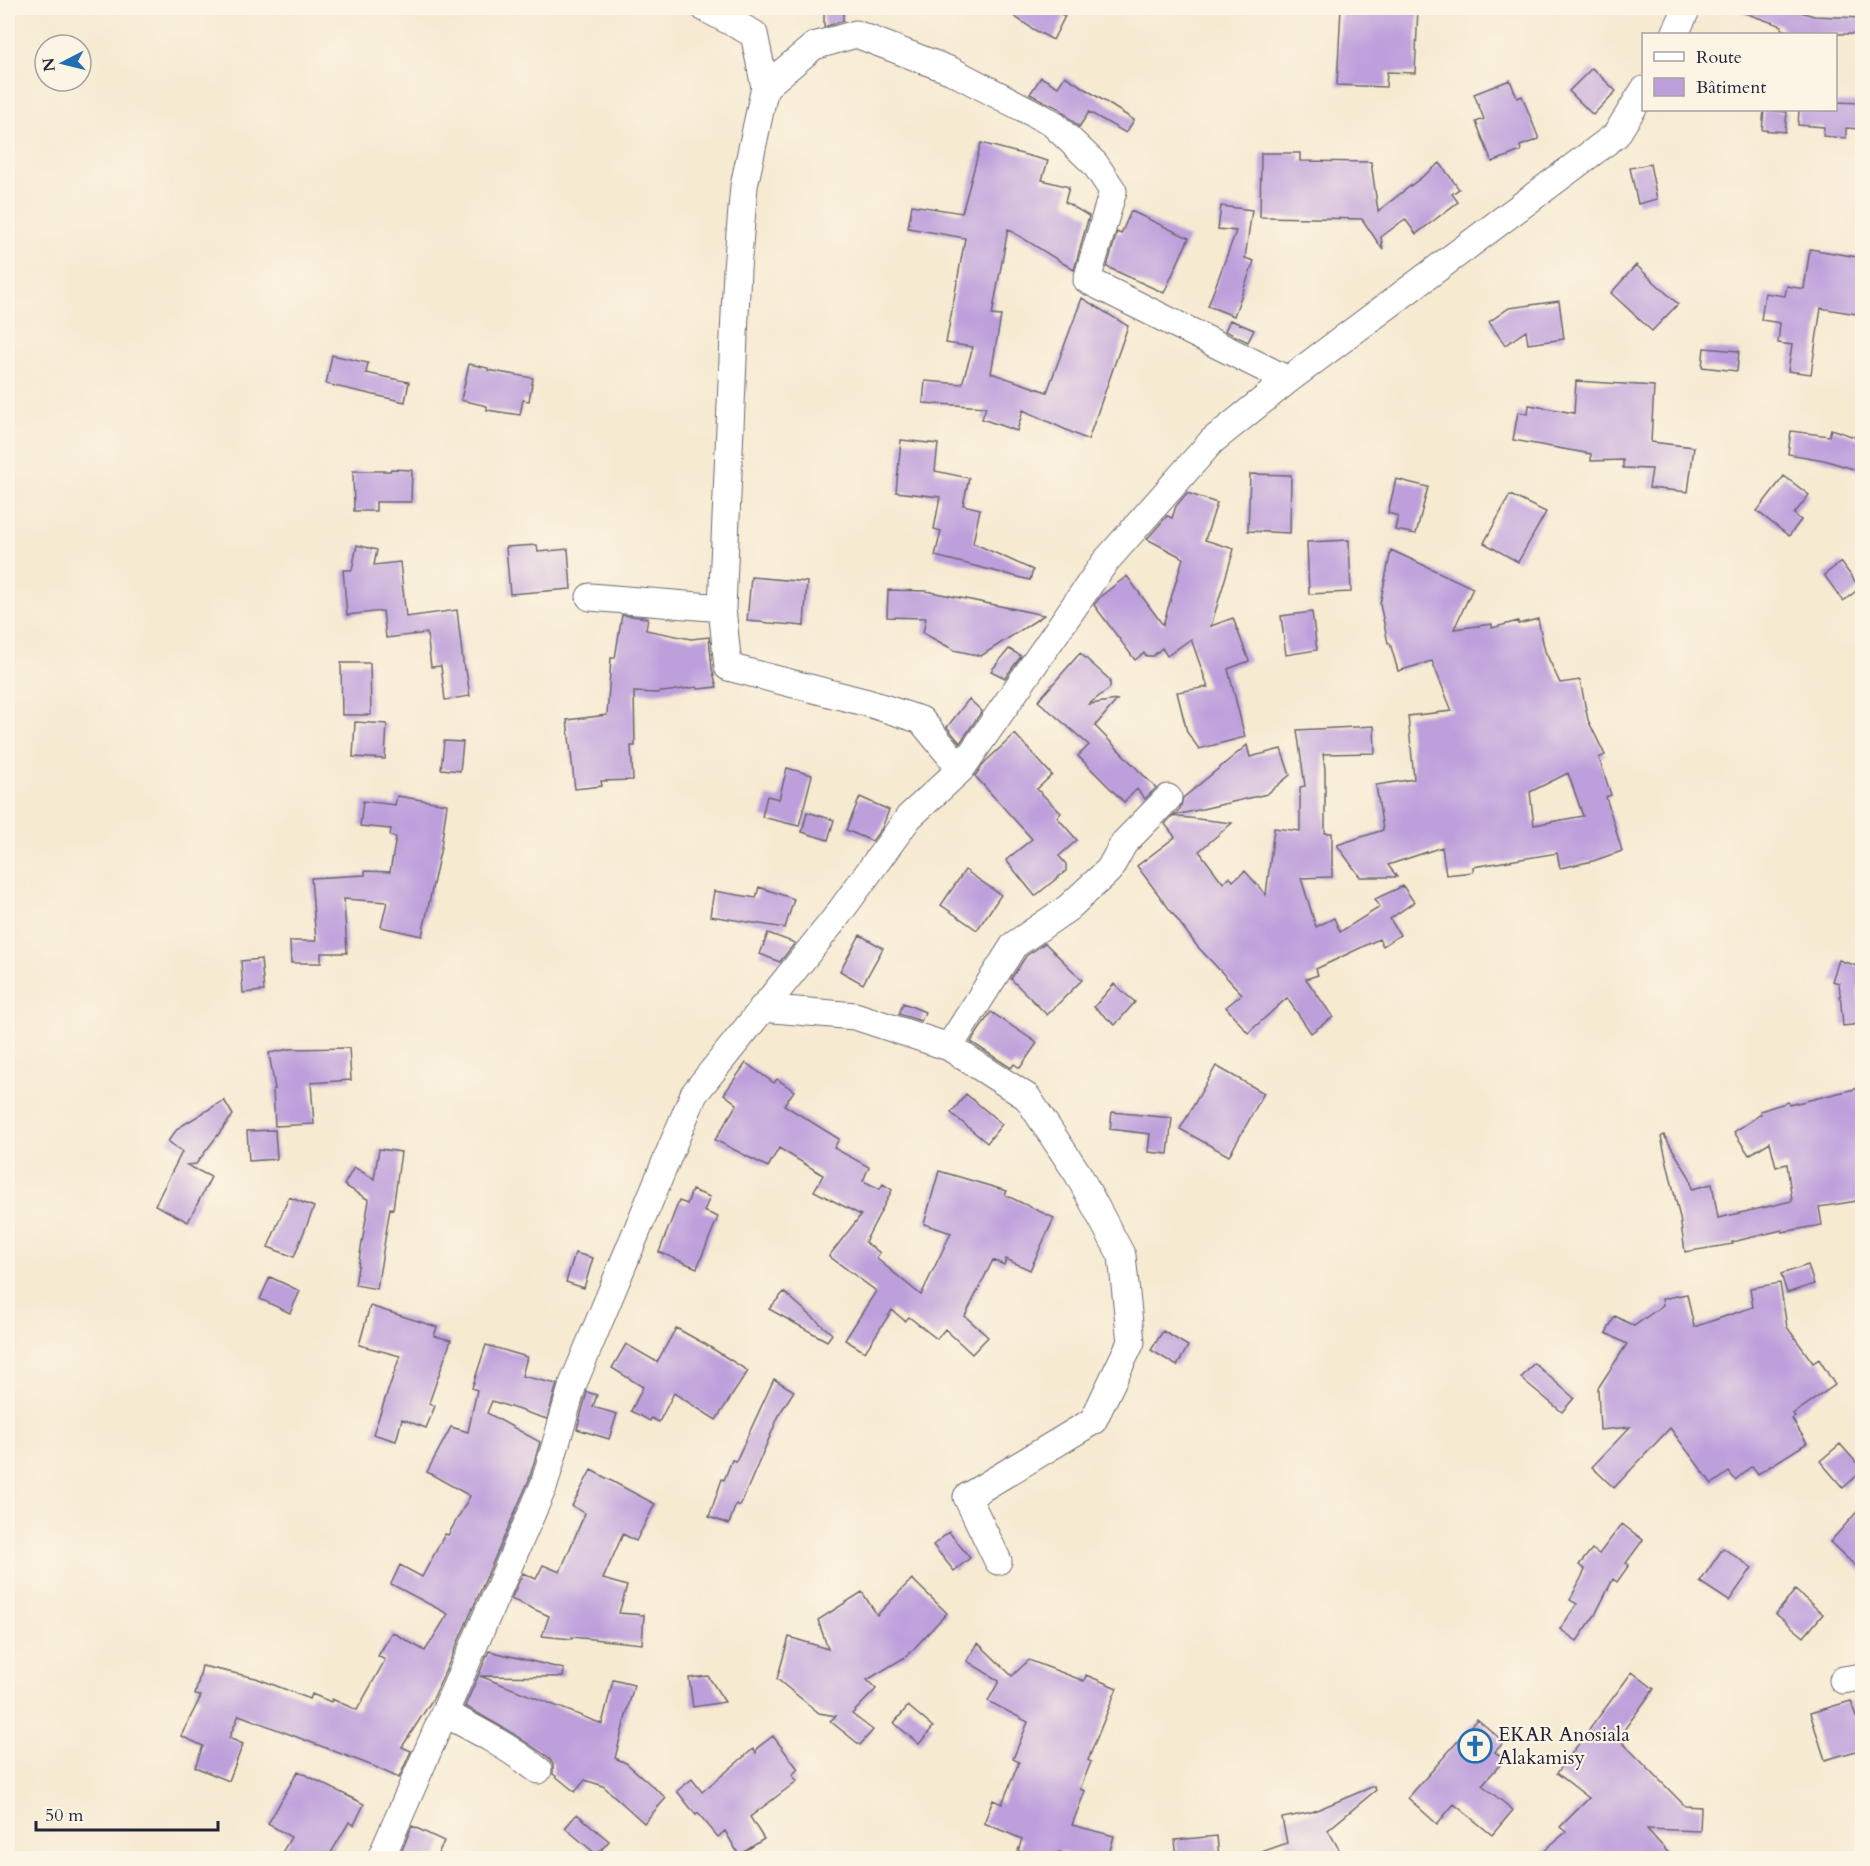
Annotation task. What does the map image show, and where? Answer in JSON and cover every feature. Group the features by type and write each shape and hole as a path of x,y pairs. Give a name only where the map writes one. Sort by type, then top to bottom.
{"street":[{"path":"705,8 754,34 765,87 744,186 737,269 722,608 728,667 868,703 921,720 961,768"},
{"path":"1675,33 1687,8"},
{"path":"765,87 814,46 856,34 952,71 1052,123 1095,164 1113,191 1087,280 1288,380"},
{"path":"381,1858 544,1485 573,1384 694,1094 834,920 909,817 961,768 1105,562 1212,441 1288,380 1616,135 1642,93"},
{"path":"590,597 722,608"},
{"path":"949,1047 1014,945 1068,908 1109,870 1124,843 1168,798"},
{"path":"762,1008 855,1016 949,1047 1028,1097 1078,1174 1122,1256 1131,1342 1093,1421 967,1497 999,1561"},
{"path":"444,1713 516,1753 538,1770"}],"building":[{"path":"824,8 843,8 843,21 824,27"},
{"path":"1002,8 1047,8 1065,16 1053,40"},
{"path":"1341,8 1418,8 1415,73 1387,72 1386,87 1337,85"},
{"path":"1737,8 1788,8 1814,16 1863,18 1862,34 1792,33 1781,29 1782,26 1736,10"},
{"path":"1592,68 1616,91 1593,115 1569,91"},
{"path":"1065,76 1134,120 1126,133 1089,112 1079,127 1060,109 1030,94 1041,77 1058,87"},
{"path":"1510,80 1517,98 1522,96 1539,139 1520,146 1521,151 1492,162 1476,122 1484,119 1474,94"},
{"path":"1837,102 1863,103 1863,129 1846,128 1846,138 1823,136 1824,127 1798,125 1799,111 1837,111"},
{"path":"1764,111 1787,112 1785,132 1762,130"},
{"path":"981,143 1048,161 1042,180 1069,187 1065,202 1089,216 1074,270 1008,229 992,315 1001,316 991,373 1047,392 1082,298 1128,326 1088,440 1023,410 1017,431 982,419 986,407 923,403 925,381 962,384 973,347 946,343 965,238 908,228 912,205 962,213"},
{"path":"1261,153 1300,153 1300,161 1371,162 1378,211 1440,163 1459,189 1452,194 1458,202 1416,234 1405,219 1381,237 1383,250 1362,219 1260,217"},
{"path":"1650,164 1657,199 1638,204 1630,168"},
{"path":"1221,206 1252,210 1245,258 1254,261 1234,316 1208,306 1236,231 1218,229"},
{"path":"1131,211 1189,238 1164,293 1107,267 1117,232 1121,234"},
{"path":"1810,249 1863,258 1863,315 1821,308 1811,374 1788,371 1792,345 1778,343 1780,323 1761,320 1765,293 1785,296 1787,286 1804,289"},
{"path":"1636,265 1678,304 1652,331 1611,293"},
{"path":"1559,301 1564,339 1528,344 1526,331 1505,345 1489,322 1509,308"},
{"path":"1230,320 1254,330 1248,342 1225,331"},
{"path":"1704,348 1739,351 1737,371 1702,367"},
{"path":"332,355 368,363 366,373 409,382 405,402 326,384"},
{"path":"469,364 488,368 488,370 533,378 529,401 523,400 520,415 487,410 487,406 461,400"},
{"path":"1576,381 1654,386 1651,442 1694,447 1688,492 1649,488 1652,469 1623,468 1623,460 1591,461 1591,454 1513,440 1518,412 1528,414 1529,405 1574,413"},
{"path":"1831,429 1863,440 1863,472 1824,460 1788,454 1791,431 1829,436"},
{"path":"901,440 938,444 935,471 969,478 963,505 980,509 973,543 1033,570 1030,580 935,556 941,531 934,529 940,497 896,492"},
{"path":"391,469 412,470 411,502 376,502 376,511 354,511 353,471 390,471"},
{"path":"1250,474 1291,475 1290,533 1248,531"},
{"path":"1784,476 1809,495 1794,514 1801,520 1789,536 1757,511"},
{"path":"1396,479 1428,487 1416,534 1395,530 1398,516 1388,513"},
{"path":"1187,493 1217,503 1205,540 1234,549 1211,626 1233,618 1249,661 1228,669 1245,737 1199,749 1187,732 1177,692 1208,687 1191,639 1167,656 1162,648 1153,656 1146,656 1144,653 1135,660 1094,605 1101,596 1127,576 1163,625 1183,558 1147,539 1167,516 1172,518 1176,506"},
{"path":"1510,495 1546,512 1518,562 1484,543"},
{"path":"1349,540 1351,592 1309,594 1307,542"},
{"path":"357,545 377,550 374,565 400,562 406,617 457,610 464,670 466,670 470,696 445,700 441,666 431,667 427,633 386,638 383,611 347,615 343,570 352,570"},
{"path":"537,545 538,552 568,549 571,589 510,594 506,547"},
{"path":"1391,550 1473,588 1454,629 1492,624 1492,628 1518,621 1518,624 1538,619 1545,651 1560,683 1580,680 1588,720 1605,755 1599,758 1611,795 1606,797 1622,851 1593,861 1560,868 1557,853 1473,867 1473,872 1446,875 1442,847 1388,865 1397,877 1360,877 1337,845 1383,830 1376,785 1414,779 1408,716 1452,711 1432,661 1398,671 1390,643 1388,643 1380,604","holes":["1568,773 1583,816 1534,825 1530,792"]},
{"path":"1841,562 1860,588 1843,601 1824,575"},
{"path":"751,577 807,582 804,626 747,621"},
{"path":"888,590 926,591 1044,615 981,656 954,650 923,633 926,618 887,617"},
{"path":"1312,612 1317,650 1286,655 1281,616"},
{"path":"622,615 648,618 646,630 691,639 709,637 712,669 717,687 698,689 697,687 656,693 634,692 635,746 631,746 633,780 601,781 602,786 575,789 567,720 607,715 611,658 615,658"},
{"path":"1009,649 1021,656 1005,678 991,671"},
{"path":"1080,653 1110,680 1110,688 1089,704 1117,700 1095,726 1156,788 1145,799 1137,789 1124,802 1078,756 1089,745 1038,701"},
{"path":"341,663 370,663 371,715 342,715"},
{"path":"969,699 982,711 960,743 947,727"},
{"path":"355,722 387,724 385,759 353,757"},
{"path":"1374,726 1375,753 1323,754 1325,833 1332,833 1332,877 1301,878 1316,927 1334,918 1340,932 1380,907 1375,899 1403,886 1414,902 1390,919 1400,935 1383,946 1379,939 1316,969 1318,975 1306,979 1333,1017 1311,1033 1287,998 1248,1033 1226,1007 1242,994 1197,946 1137,866 1175,837 1165,824 1172,816 1232,823 1199,851 1223,883 1230,877 1233,881 1245,871 1266,895 1274,828 1300,831 1300,787 1305,786 1297,730"},
{"path":"1015,734 1052,775 1037,789 1061,813 1057,817 1077,840 1059,856 1066,864 1066,871 1035,896 1006,860 1032,839 975,776 985,762"},
{"path":"444,741 463,742 460,771 441,769"},
{"path":"1247,745 1250,757 1281,749 1290,775 1267,794 1172,816 1180,809 1183,798"},
{"path":"787,768 812,775 799,826 762,817 767,796 779,799"},
{"path":"397,796 447,804 441,847 422,936 381,927 387,902 344,899 347,953 321,953 321,963 291,963 290,941 316,941 311,878 365,875 365,871 390,872 396,837 390,836 391,829 360,826 363,801 395,805"},
{"path":"860,797 889,810 882,828 872,841 846,830"},
{"path":"807,812 834,820 828,840 802,832"},
{"path":"965,870 1001,895 977,930 941,905"},
{"path":"759,887 794,899 785,928 710,916 714,891 756,898"},
{"path":"768,933 795,943 780,962 760,954"},
{"path":"860,935 883,948 863,984 840,971"},
{"path":"1045,943 1082,980 1047,1015 1011,979 1026,956"},
{"path":"261,959 264,991 243,993 241,961"},
{"path":"1839,960 1863,968 1863,977 1858,990 1861,1024 1843,1026 1839,983 1832,981"},
{"path":"1114,984 1135,1002 1115,1025 1094,1007"},
{"path":"903,1003 925,1012 921,1021 899,1014"},
{"path":"991,1012 1037,1043 1020,1068 1014,1064 1011,1068 971,1042"},
{"path":"349,1048 351,1080 311,1083 314,1124 275,1126 273,1089 275,1089 269,1053 290,1049"},
{"path":"746,1063 774,1083 777,1079 794,1091 784,1105 839,1139 834,1148 869,1167 863,1181 880,1189 883,1184 892,1190 865,1242 880,1253 876,1258 921,1295 951,1233 924,1224 939,1171 1007,1191 1005,1195 1054,1218 1030,1270 1006,1259 1004,1265 993,1260 965,1316 988,1337 972,1354 945,1329 937,1339 909,1317 905,1321 892,1310 865,1352 845,1340 876,1291 829,1256 861,1215 814,1191 823,1175 779,1148 768,1167 715,1140 737,1104 724,1094"},
{"path":"1216,1066 1264,1093 1229,1156 1180,1129"},
{"path":"1863,1087 1863,1200 1819,1207 1822,1225 1782,1232 1782,1230 1732,1242 1733,1244 1685,1252 1680,1218 1661,1137 1664,1135 1690,1178 1692,1189 1712,1184 1718,1218 1792,1201 1787,1164 1776,1167 1770,1142 1749,1155 1734,1132 1761,1114 1760,1111 1788,1102 1789,1105"},
{"path":"966,1094 1002,1124 987,1143 951,1113"},
{"path":"224,1100 233,1115 196,1164 187,1165 211,1177 188,1222 155,1205 182,1152 168,1141 178,1128"},
{"path":"1112,1112 1172,1118 1168,1154 1148,1152 1150,1134 1110,1129"},
{"path":"275,1130 277,1159 249,1161 247,1131"},
{"path":"379,1149 401,1152 393,1209 390,1208 377,1289 355,1285 369,1200 344,1185 354,1167 374,1179"},
{"path":"692,1190 710,1197 704,1211 718,1217 697,1268 659,1252 679,1201 687,1204"},
{"path":"289,1197 314,1207 294,1257 268,1247"},
{"path":"575,1253 593,1258 584,1288 566,1282"},
{"path":"1808,1265 1814,1284 1787,1293 1781,1274"},
{"path":"270,1277 300,1291 290,1313 260,1299"},
{"path":"1780,1283 1787,1327 1813,1363 1819,1359 1835,1385 1793,1414 1795,1417 1792,1419 1807,1443 1758,1474 1752,1466 1735,1480 1729,1472 1712,1484 1670,1428 1614,1488 1592,1467 1630,1427 1600,1430 1598,1388 1627,1344 1606,1333 1615,1316 1634,1326 1663,1305 1662,1299 1687,1294 1694,1327 1753,1307 1750,1288"},
{"path":"784,1292 832,1334 827,1341 769,1309"},
{"path":"370,1306 437,1327 434,1336 451,1340 429,1403 435,1406 426,1428 402,1419 396,1441 373,1434 400,1356 359,1345"},
{"path":"676,1328 748,1371 716,1420 674,1393 659,1422 651,1418 650,1421 631,1411 643,1387 612,1368 626,1344 657,1362"},
{"path":"1163,1331 1188,1346 1177,1366 1151,1350"},
{"path":"486,1345 527,1357 522,1376 557,1384 547,1419 492,1401 487,1413 540,1442 529,1480 434,1697 402,1747 411,1751 399,1778 239,1715 229,1738 243,1744 229,1781 195,1767 203,1746 181,1736 201,1696 195,1695 202,1666 256,1678 310,1699 312,1694 331,1702 332,1699 357,1710 385,1660 378,1656 392,1632 425,1651 448,1614 391,1584 400,1565 422,1577 445,1534 448,1535 470,1496 427,1472 451,1427 468,1432 477,1390 472,1388"},
{"path":"1534,1363 1574,1398 1562,1412 1521,1378"},
{"path":"774,1379 794,1391 780,1413 740,1506 736,1504 729,1524 709,1517 722,1479 724,1480 732,1460 736,1461"},
{"path":"587,1392 597,1395 593,1407 617,1414 609,1439 577,1429"},
{"path":"1840,1444 1863,1470 1843,1488 1820,1461"},
{"path":"591,1470 655,1504 636,1541 623,1534 603,1579 627,1586 619,1613 644,1615 642,1644 542,1636 549,1616 511,1599 523,1573 536,1579 543,1565 560,1572 585,1513 572,1506"},
{"path":"1863,1505 1863,1573 1830,1542"},
{"path":"1622,1524 1643,1540 1626,1563 1629,1565 1617,1582 1613,1579 1595,1615 1577,1641 1560,1629 1577,1604 1570,1600 1585,1570 1579,1565 1592,1549 1599,1554"},
{"path":"949,1532 970,1558 954,1571 933,1545"},
{"path":"1723,1548 1752,1568 1729,1601 1700,1582"},
{"path":"912,1579 947,1613 907,1656 867,1680 876,1689 852,1714 873,1730 860,1745 830,1721 836,1716 819,1713 777,1679 789,1637 828,1649 818,1620 862,1592 877,1615"},
{"path":"1795,1590 1823,1614 1804,1637 1776,1614"},
{"path":"978,1643 1012,1676 1029,1660 1084,1681 1086,1675 1117,1688 1088,1760 1091,1762 1080,1789 1085,1791 1072,1825 1114,1836 1108,1858 1085,1858 1059,1852 1057,1858 1043,1858 1018,1851 1022,1839 984,1823 993,1800 1002,1804 1019,1762 1013,1759 1028,1722 988,1701 999,1681 967,1661"},
{"path":"489,1651 564,1669 563,1677 480,1676 602,1724 613,1680 634,1685 615,1758 626,1763 666,1798 644,1823 603,1786 585,1780 575,1792 553,1774 553,1764 548,1757 465,1706"},
{"path":"1632,1672 1654,1689 1618,1738 1685,1806 1701,1807 1700,1831 1647,1829 1673,1858 1535,1858 1566,1832 1560,1827 1589,1798 1557,1773"},
{"path":"708,1676 725,1702 693,1707 689,1678"},
{"path":"1851,1701 1856,1717 1863,1715 1863,1749 1825,1760 1810,1713"},
{"path":"908,1706 933,1727 919,1744 894,1723"},
{"path":"1477,1719 1504,1742 1495,1752 1504,1760 1482,1785 1513,1810 1492,1835 1454,1804 1437,1824 1408,1798"},
{"path":"773,1736 798,1769 792,1775 797,1781 750,1817 764,1839 739,1855 725,1831 718,1837 677,1791 692,1779 702,1792 753,1749 756,1753 757,1748"},
{"path":"298,1771 364,1804 354,1825 349,1822 328,1858 279,1858 291,1837 268,1824"},
{"path":"1374,1786 1376,1790 1328,1830 1344,1858 1253,1858 1253,1855 1287,1843 1282,1818 1312,1812"},
{"path":"577,1814 609,1841 597,1855 565,1828"},
{"path":"412,1826 444,1841 436,1858 407,1858 400,1855"},
{"path":"1217,1836 1219,1858 1177,1858 1175,1840"}],"place":[{"name":"EKAR Anosiala Alakamisy","path":"1475,1746"}]}
